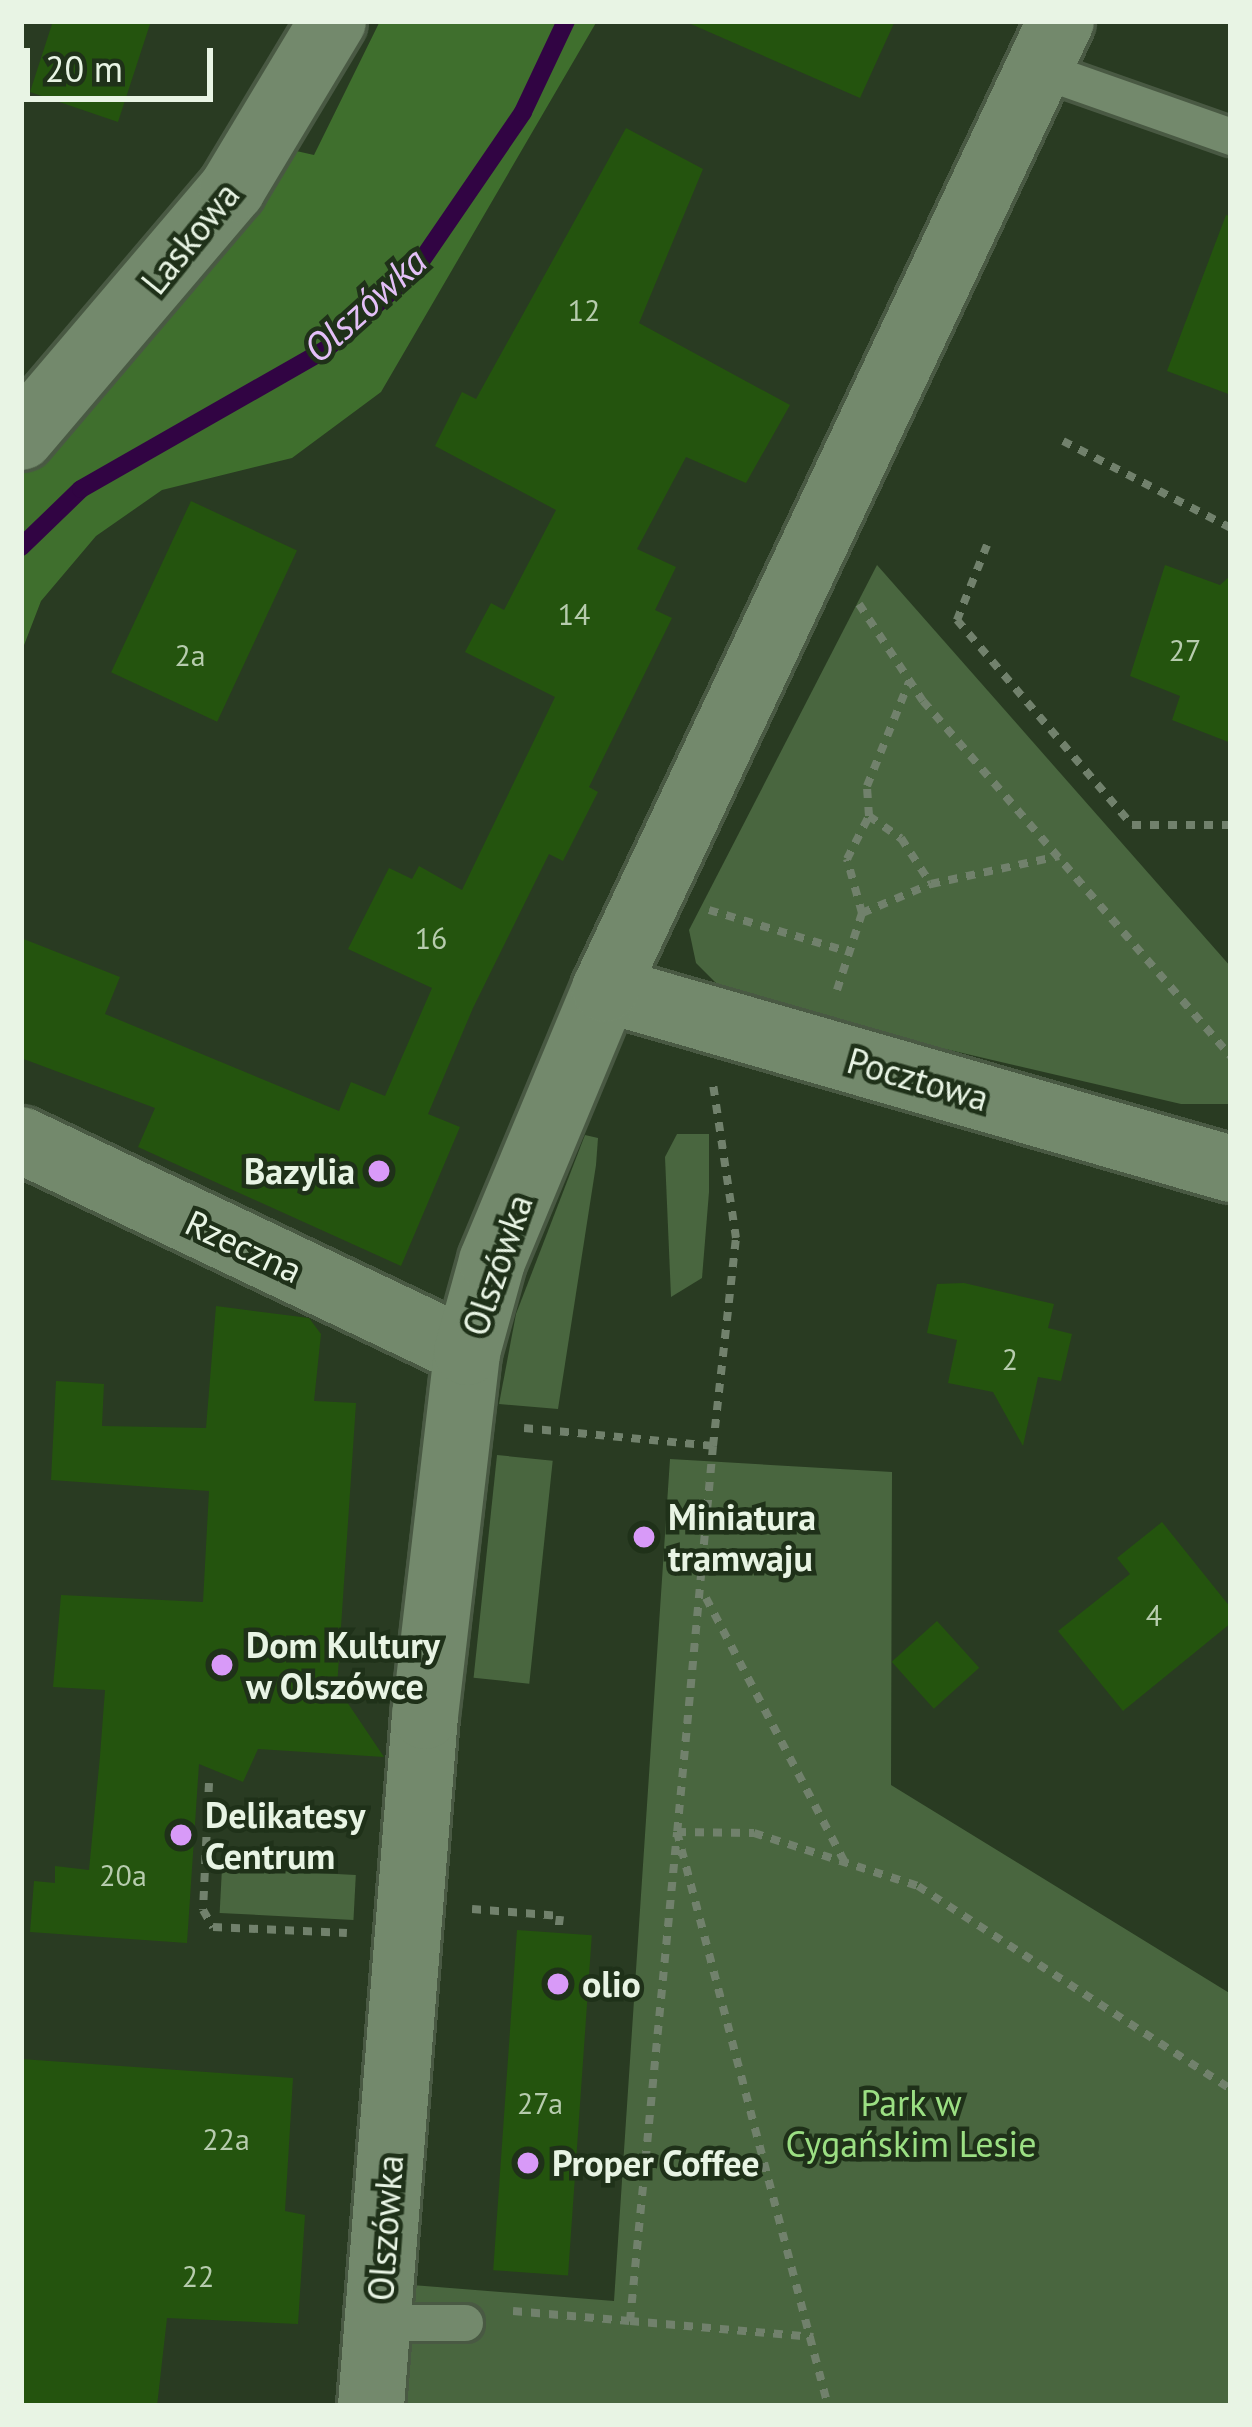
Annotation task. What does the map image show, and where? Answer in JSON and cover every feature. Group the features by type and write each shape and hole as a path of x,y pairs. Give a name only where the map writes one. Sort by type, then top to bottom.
{"street":[{"name":"Laskowa","path":"21,437 232,189 333,21"},
{"name":"Olszówka","path":"371,2406 425,1716 467,1352 492,1261 605,988 1049,45"},
{"name":"Pocztowa","path":"605,988 1231,1169"},
{"name":"Rzeczna","path":"21,1140 467,1352"}],"lane":[{"path":"1049,45 1231,137"},
{"path":"378,2323 478,2316"}],"path":[{"path":"1063,441 1231,527"},
{"path":"987,545 957,620 1132,825 1231,825"},
{"path":"849,588 909,681 1231,1056"},
{"path":"831,1009 862,914 847,859 869,816 867,786 909,681"},
{"path":"869,816 901,838 931,884"},
{"path":"862,914 931,884 1059,856"},
{"path":"694,905 849,952"},
{"path":"630,2321 677,1832 705,1597 713,1446 736,1238 713,1084"},
{"path":"505,1426 713,1446"},
{"path":"705,1597 848,1868"},
{"path":"209,1783 203,1910 213,1927 372,1934"},
{"path":"677,1832 754,1833 848,1868 918,1886 1231,2089"},
{"path":"677,1832 814,2337 828,2406"},
{"path":"492,1911 560,1916 558,1932"},
{"path":"478,2316 630,2321 814,2337"}],"green space":[{"path":"380,21 597,21 381,392 292,458 162,490 96,536 41,601 21,653 21,463 283,148 314,155"},
{"path":"877,565 1231,967 1231,1104 1181,1104 732,999 696,963 689,930"},
{"path":"677,1134 709,1134 709,1192 702,1278 671,1297 665,1157"},
{"path":"585,1135 598,1138 596,1165 558,1409 499,1404 516,1314"},
{"path":"497,1455 553,1461 529,1684 474,1678"},
{"name":"Park w Cygańskim Lesie","path":"670,1459 892,1472 891,1785 1231,1994 1231,2406 396,2406 412,2285 614,2301"},
{"path":"222,1868 356,1875 353,1920 220,1913"}],"building":[{"path":"53,21 151,21 118,122 30,92"},
{"path":"684,21 895,21 860,98"},
{"path":"626,128 703,169 639,323 790,405 746,483 686,457 637,549 676,567 655,610 672,618 589,787 598,792 563,861 549,854 473,1008 428,1114 460,1127 401,1266 138,1147 155,1108 21,1058 21,938 120,977 105,1014 339,1111 351,1082 385,1096 432,988 348,949 389,868 412,879 419,866 462,890 555,697 465,652 491,603 504,610 556,510 435,446 462,392 476,399"},
{"path":"1226,215 1231,216 1231,395 1167,371"},
{"path":"191,501 297,550 217,722 111,672"},
{"path":"1165,565 1220,585 1231,575 1231,743 1172,720 1180,696 1130,676"},
{"path":"964,1283 1054,1304 1048,1328 1072,1334 1061,1381 1038,1377 1023,1446 993,1392 948,1383 957,1340 927,1333 937,1284"},
{"path":"216,1306 309,1318 321,1334 314,1401 356,1403 337,1687 384,1757 258,1749 243,1782 199,1764 187,1943 30,1932 34,1881 55,1883 55,1866 89,1870 100,1756 105,1690 53,1687 61,1595 203,1602 209,1491 51,1480 56,1381 104,1384 102,1426 206,1428"},
{"path":"1162,1522 1231,1608 1231,1623 1123,1711 1058,1631 1130,1574 1117,1558"},
{"path":"937,1621 979,1668 934,1709 892,1662"},
{"path":"517,1930 592,1935 568,2275 493,2270"},
{"path":"21,2059 293,2078 285,2211 305,2215 298,2324 167,2318 157,2406 21,2406"}],"waterway":[{"name":"Olszówka","path":"21,547 81,489 325,350 415,270 523,112 566,21"}],"place":[{"name":"Bazylia","path":"379,1171"},
{"name":"Miniatura tramwaju","path":"644,1537"},
{"name":"Dom Kultury w Olszówce","path":"222,1665"},
{"name":"Delikatesy Centrum","path":"181,1835"},
{"name":"olio","path":"558,1984"},
{"name":"Proper Coffee","path":"528,2163"}]}
